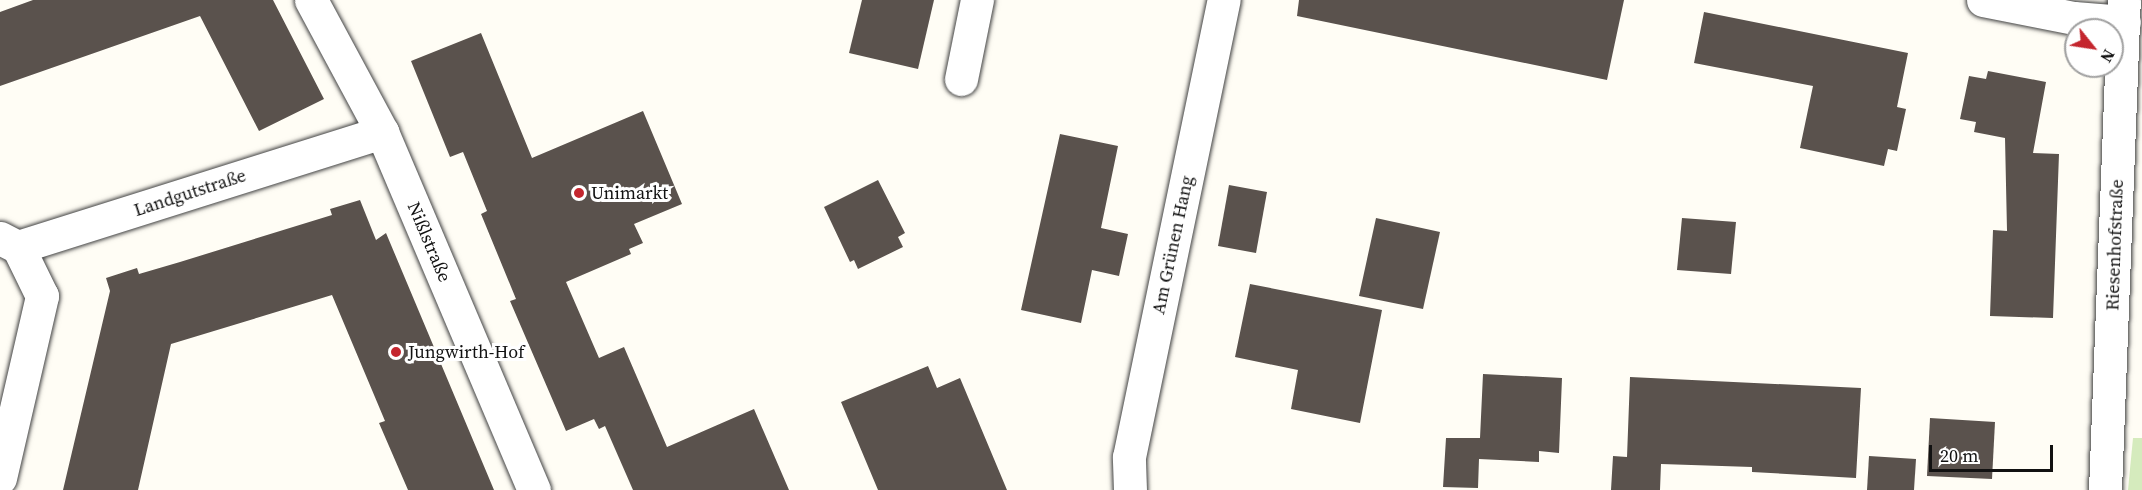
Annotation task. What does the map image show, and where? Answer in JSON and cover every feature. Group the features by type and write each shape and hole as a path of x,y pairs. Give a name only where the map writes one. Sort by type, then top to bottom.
{"street":[{"name":"Nißlstraße","path":"311,0 382,132 534,490"},
{"path":"961,79 977,0"},
{"name":"Am Grünen Hang","path":"1130,490 1129,457 1224,0"},
{"path":"1983,0 2074,18 2124,11"},
{"name":"Riesenhofstraße","path":"2105,490 2124,11"},
{"name":"Landgutstraße","path":"9,243 382,132"},
{"path":"0,478 42,296 9,243"}],"green space":[{"path":"2133,438 2142,438 2142,490 2128,490"}],"building":[{"path":"33,0 273,0 324,99 259,131 200,16 0,86 0,12"},
{"path":"862,0 934,0 918,69 849,53"},
{"path":"1299,0 1624,0 1607,80 1297,16"},
{"path":"1704,12 1908,53 1897,107 1906,109 1897,151 1888,149 1884,166 1800,148 1813,86 1694,63"},
{"path":"481,33 532,158 643,111 682,204 634,224 643,243 629,249 631,254 566,282 599,358 624,347 667,447 754,409 789,490 633,490 605,426 599,429 594,419 566,431 510,301 516,299 481,214 487,211 463,152 450,157 411,61"},
{"path":"1988,71 2046,82 2033,153 2059,154 2053,318 1990,316 1993,230 2007,231 2005,138 1974,132 1976,122 1960,119 1969,76 1986,79"},
{"path":"1060,134 1118,146 1101,228 1128,234 1119,276 1092,270 1081,323 1021,310"},
{"path":"878,180 905,233 898,237 903,247 858,269 854,260 850,262 824,207"},
{"path":"1229,185 1267,192 1256,253 1218,246"},
{"name":"Jungwirth-Hof","path":"360,200 376,240 386,233 494,490 408,490 379,423 385,421 332,295 171,344 138,490 63,490 110,291 106,278 137,268 139,274 180,262 332,215 330,209"},
{"path":"1376,218 1440,232 1423,309 1359,296"},
{"path":"1682,218 1736,222 1731,274 1677,270"},
{"path":"1250,284 1382,310 1360,423 1291,409 1298,370 1235,357"},
{"path":"928,366 937,388 960,378 1007,490 878,490 841,402"},
{"path":"1483,374 1562,378 1559,453 1539,451 1539,462 1479,459 1478,488 1443,487 1446,438 1480,438"},
{"path":"1630,377 1861,388 1856,478 1752,472 1752,467 1661,464 1660,490 1611,490 1613,456 1627,457"},
{"path":"1930,418 1995,422 1992,479 1927,476"},
{"path":"1869,456 1916,459 1914,490 1867,490"}],"place":[{"name":"Unimarkt","path":"579,193"},
{"name":"Jungwirth-Hof","path":"396,352"}]}
